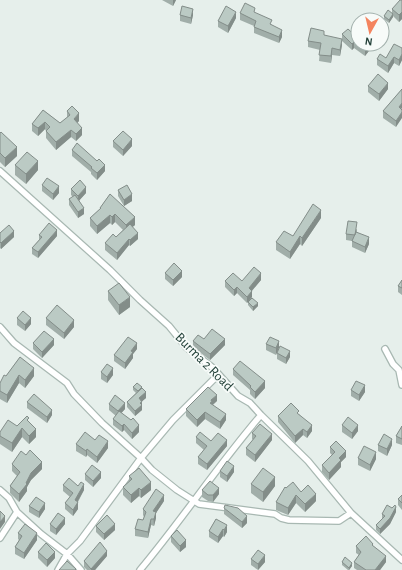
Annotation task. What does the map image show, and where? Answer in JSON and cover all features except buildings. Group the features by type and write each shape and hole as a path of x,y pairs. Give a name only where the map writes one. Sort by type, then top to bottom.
{"street":[{"name":"Burma 2 Road","path":"0,171 110,270 169,326 186,347 213,368 238,396 250,403 308,461 351,513 402,560"},
{"path":"0,327 14,343 67,383 74,394 102,423 141,458 152,470 177,490 194,499 199,504 275,514 281,518 289,520 339,521 351,513"},
{"path":"385,349 393,364 399,370 402,385"},
{"path":"58,570 68,554 80,541 141,458 173,420 218,375"},
{"path":"140,570 169,535 194,499 235,446 261,415"},
{"path":"0,490 9,498 17,512 41,534 68,554 81,570"},
{"path":"1,536 17,512"}]}
